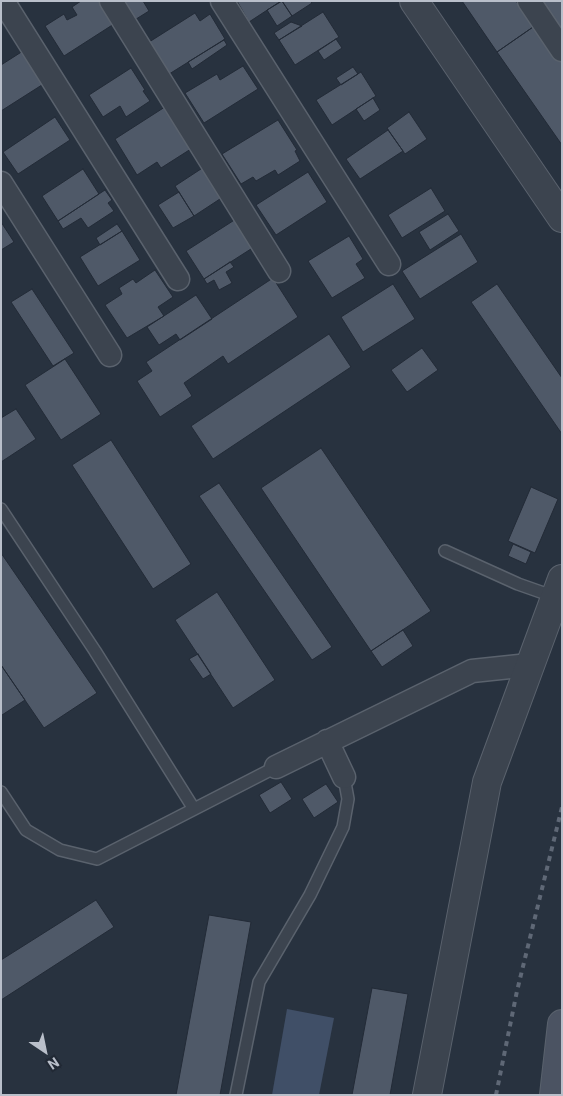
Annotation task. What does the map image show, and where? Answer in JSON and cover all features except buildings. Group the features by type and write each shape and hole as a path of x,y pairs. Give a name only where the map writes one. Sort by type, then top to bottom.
{"main road":[{"path":"554,1095 561,1041"}],"street":[{"path":"3,1 178,280"},
{"path":"111,1 279,271"},
{"path":"222,1 390,264"},
{"path":"414,1 562,218"},
{"path":"529,1 562,50"},
{"path":"1,183 110,355"},
{"path":"427,1095 487,782 558,588"},
{"path":"276,767 472,671 529,665"},
{"path":"327,741 344,777"}],"lane":[{"path":"1,509 95,651 194,809"},
{"path":"445,551 518,584 558,588"},
{"path":"1,792 26,830 60,850 97,859 276,767"},
{"path":"236,1095 259,982 310,895 344,827 348,799 344,777"}],"water":[{"path":"287,1009 334,1018 319,1095 272,1095"}],"railway":[{"path":"496,1095 517,991 562,807"}]}
